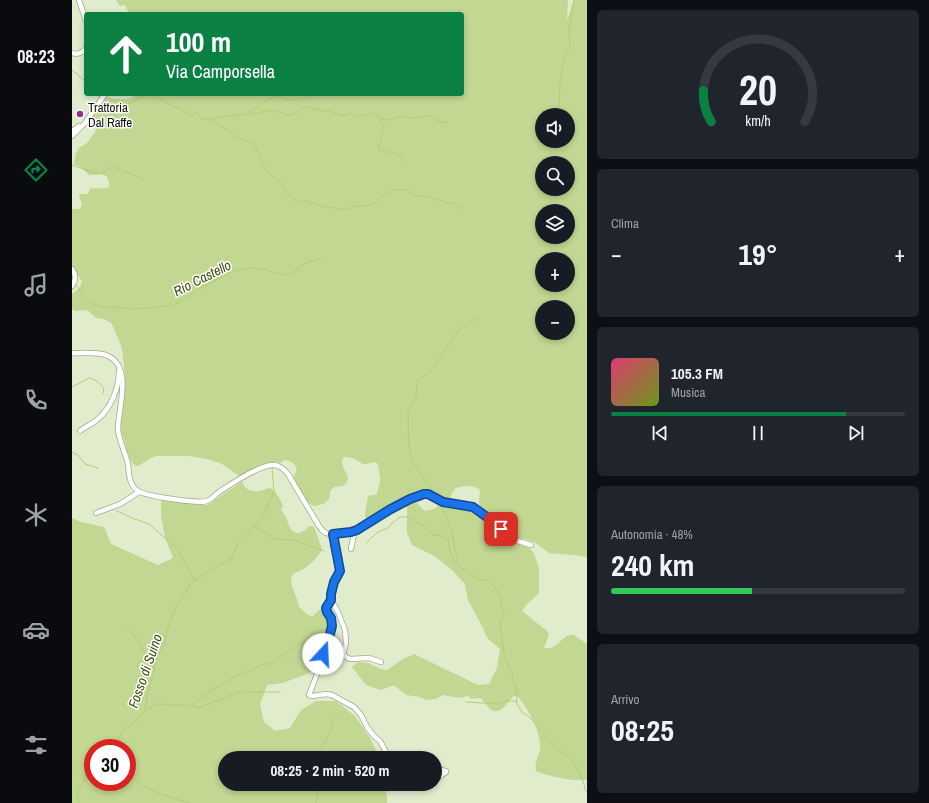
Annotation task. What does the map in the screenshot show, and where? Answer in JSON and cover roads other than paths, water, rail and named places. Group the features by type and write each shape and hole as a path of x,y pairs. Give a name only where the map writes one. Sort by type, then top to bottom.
{"street":[{"path":"79,0 84,15"},
{"path":"72,53 77,54 84,51"},
{"path":"72,136 83,125 104,96"},
{"path":"72,131 83,125"},
{"path":"72,269 76,280 73,284"},
{"path":"72,353 108,355 120,367 122,377 122,401 118,430 131,482 134,488 139,492 202,502 210,499 239,480 258,470 272,465 282,468 288,474 322,530 327,534 354,531 410,499 428,494 443,502 473,507 495,523 508,536 531,545"},
{"path":"80,432 105,412 114,397 120,367"},
{"path":"96,513 120,504 139,492"},
{"path":"351,549 354,531"},
{"path":"333,534 340,571 334,582 331,600 326,609 331,618 331,630 309,695 332,695 354,707 361,715 367,727 380,741 385,751"},
{"path":"331,600 338,612 345,630 346,643 343,653 344,656 350,659 369,658 381,662"}],"waterway":[{"path":"559,108 562,68 566,53 570,47 569,28 574,0"},
{"path":"72,70 84,80"},
{"path":"104,99 109,98 126,104 131,103 143,96"},
{"path":"155,96 192,116 196,113 202,120 209,118 236,137 253,143 268,173 282,184 290,196 298,202 305,201 325,207 346,209 356,206 371,205 383,195 394,190 406,190 414,195 430,197 436,200 456,204 463,209"},
{"path":"249,113 259,105 278,96"},
{"path":"278,96 288,100 296,100 308,96"},
{"path":"211,119 271,110 289,115 297,113 302,108 309,107 329,111 343,116 352,113 355,116 362,116 372,113 378,116 383,126 381,141 378,145 380,152 383,149 387,152 391,152 393,154 395,153 401,156 403,161"},
{"path":"380,119 390,120 399,116 411,118 430,116 440,122 447,122"},
{"path":"72,165 98,174 103,173 112,166 143,179"},
{"name":"Rio Castello","path":"75,284 87,300 101,307 133,309 170,306 178,303 199,289 233,271 252,268 266,270 282,275 293,272 305,263 323,258"},
{"path":"436,497 411,457 408,437 408,410 415,400 418,379 429,373 459,330 477,317"},
{"path":"72,387 89,378 95,380 104,388 103,394"},
{"path":"72,452 78,455 85,464 98,468"},
{"name":"Fosso di Suino","path":"118,739 123,730 133,724 145,711 148,689 153,676 157,656 164,645 167,630 176,607 191,583 212,569 231,559 238,543 263,516 274,492 272,467"},
{"path":"438,502 443,509 449,524 458,564"},
{"path":"117,511 149,524 172,544 178,550 194,580"},
{"path":"367,543 381,530 387,529 400,517 412,518 415,522 424,526 434,536 439,535 449,541 450,552 458,566 478,579 488,581 495,587 501,600 504,614 504,617 500,621 504,654 516,686 517,704 522,712 539,727 541,732 576,765 576,769 579,771 585,790 587,791"},
{"path":"254,526 275,539 294,540 324,551"},
{"path":"126,628 135,636 154,670"},
{"path":"193,705 221,684 259,666 270,664 304,641"},
{"path":"145,711 158,704 187,705 199,708 241,691 280,692"},
{"path":"466,702 499,704 506,701 517,701"},
{"path":"320,751 331,732 332,721 340,713"},
{"path":"136,780 148,789 190,803"},
{"name":"Fosso di Suino","path":"79,803 77,792 84,781"},
{"path":"316,803 318,791"}],"place":[{"name":"Trattoria Dal Raffe","path":"80,114"}]}
